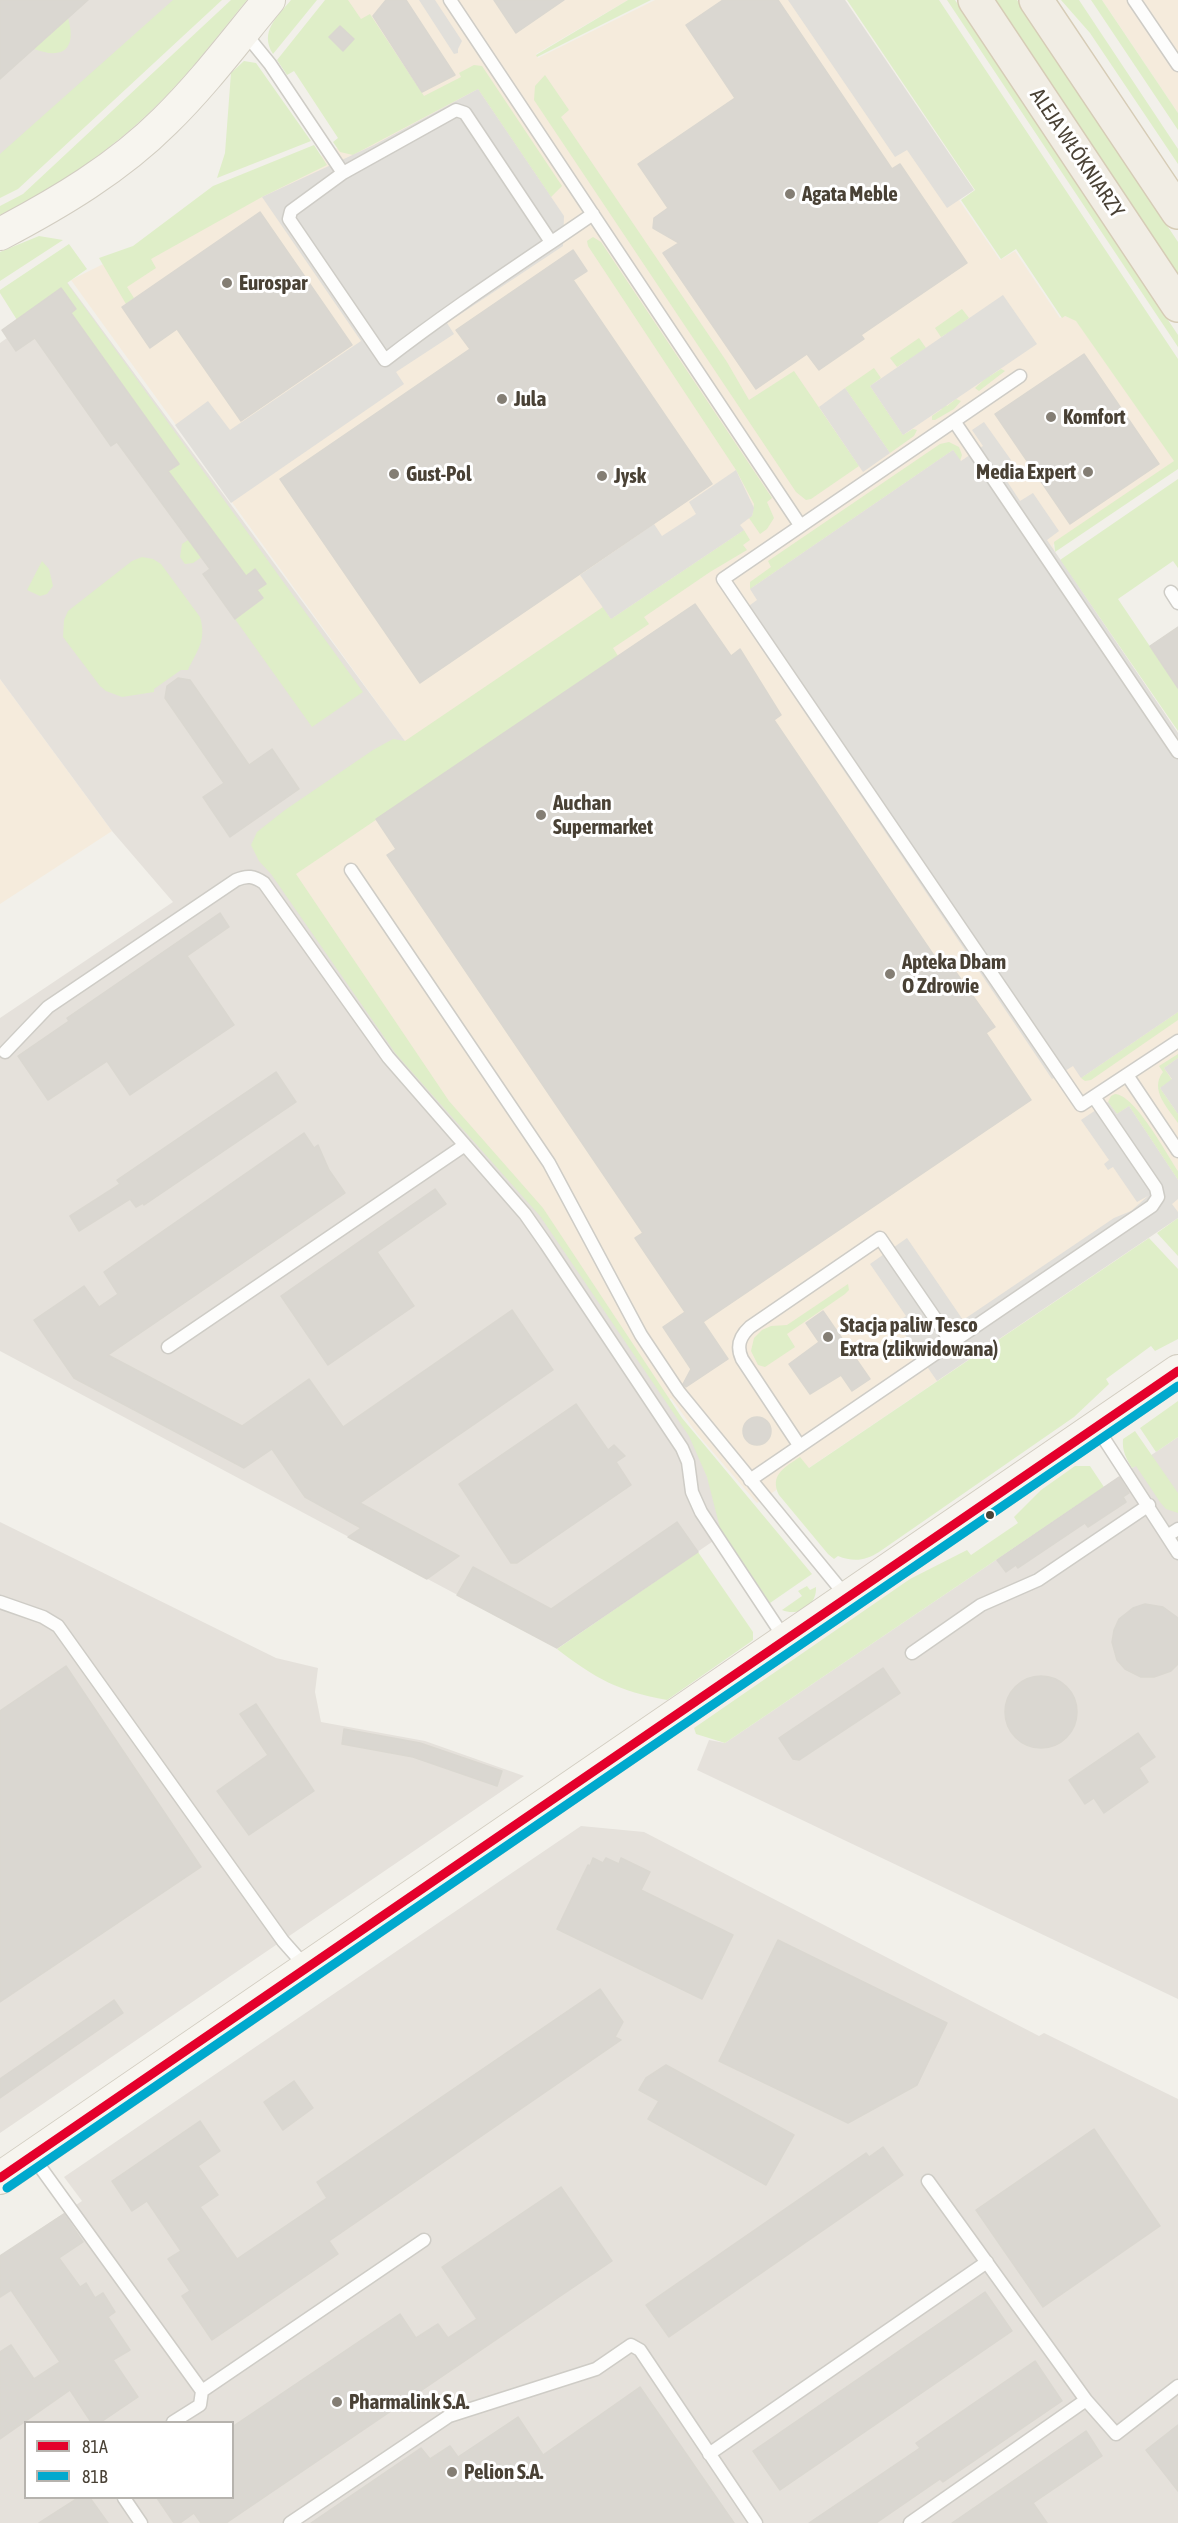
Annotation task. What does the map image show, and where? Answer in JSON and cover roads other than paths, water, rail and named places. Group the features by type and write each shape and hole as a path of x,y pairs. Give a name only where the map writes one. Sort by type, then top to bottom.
{"main road":[{"name":"ALEJA WŁÓKNIARZY","path":"975,0 1178,305"},
{"path":"1036,0 1178,212"}],"street":[{"path":"0,234 86,184 139,145 188,98 269,0"},
{"path":"0,2178 1178,1371"}],"lane":[{"path":"450,0 801,525"},
{"path":"1134,0 1178,65"},
{"path":"243,31 270,64 343,173"},
{"path":"551,242 473,125 461,111 456,110 343,173 291,211 289,219 385,360 446,313 593,214"},
{"path":"1020,376 723,579 1081,1105 1178,1041"},
{"path":"954,421 1178,752"},
{"path":"351,870 549,1163 641,1335 695,1414 847,1599"},
{"path":"5,1052 48,1007 236,880 246,875 255,877 272,891 388,1057 525,1214 682,1448 688,1462 692,1492 701,1512 786,1640"},
{"path":"1126,1075 1178,1151"},
{"path":"750,1480 1142,1214 1155,1202 1158,1197 1156,1188 1094,1097"},
{"path":"168,1347 465,1145"},
{"path":"799,1445 742,1359 739,1351 740,1340 750,1327 880,1238 952,1343"},
{"path":"1097,1427 1178,1553"},
{"path":"912,1653 981,1605 1038,1580 1149,1505"},
{"path":"1167,1536 1178,1529"},
{"path":"0,1602 43,1617 58,1626 276,1932 306,1968"},
{"path":"32,2156 202,2391 200,2405 175,2421"},
{"path":"928,2181 1086,2400 1116,2434 1178,2386"},
{"path":"202,2391 424,2240"},
{"path":"709,2454 987,2262"},
{"path":"290,2523 448,2416 596,2369 632,2345 640,2350 756,2523"},
{"path":"910,2523 1086,2400"},
{"path":"125,2499 141,2523"}],"place":[{"name":"Agata Meble","path":"790,194"},
{"name":"Eurospar","path":"227,283"},
{"name":"Jula","path":"502,399"},
{"name":"Komfort","path":"1051,417"},
{"name":"Media Expert","path":"1088,472"},
{"name":"Gust-Pol","path":"394,474"},
{"name":"Jysk","path":"602,476"},
{"name":"Auchan Supermarket","path":"541,815"},
{"name":"Apteka Dbam O Zdrowie","path":"890,974"},
{"name":"Stacja paliw Tesco Extra (zlikwidowana)","path":"828,1337"},
{"name":"Pharmalink S.A.","path":"337,2402"},
{"name":"Pelion S.A.","path":"452,2472"}]}
